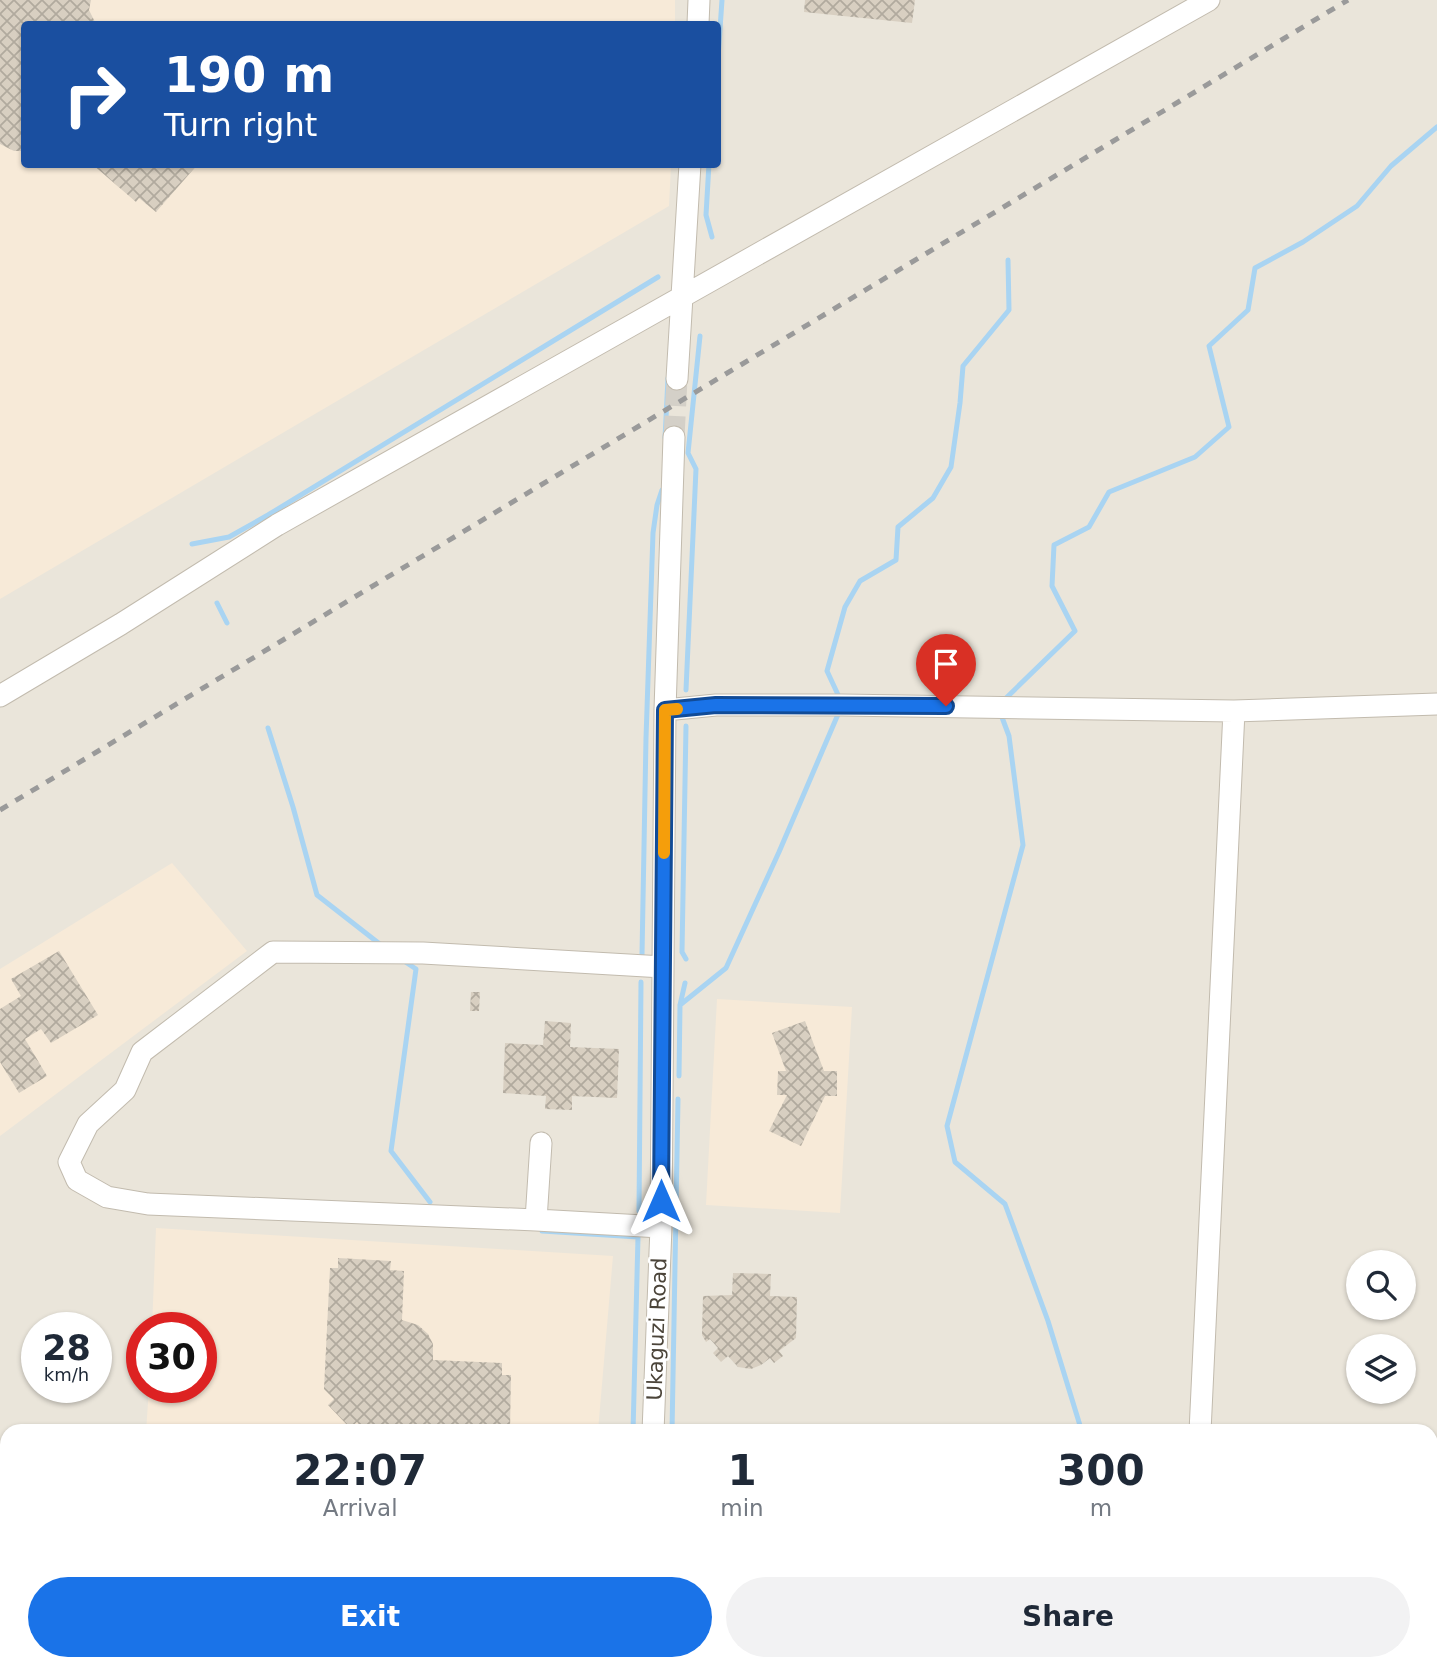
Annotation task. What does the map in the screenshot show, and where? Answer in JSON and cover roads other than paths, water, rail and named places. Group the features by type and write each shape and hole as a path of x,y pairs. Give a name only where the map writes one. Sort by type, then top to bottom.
{"street":[{"path":"698,21 699,0"},
{"path":"0,696 121,624 277,525 1209,0"},
{"path":"677,379 690,168"},
{"name":"Ukaguzi Road","path":"653,1424 661,1227 665,710 674,437"},
{"path":"665,710 716,705 855,705 1234,711 1437,704"},
{"path":"1200,1424 1234,711"},
{"path":"661,1227 148,1204 107,1198 77,1180 69,1162 88,1124 125,1090 142,1052 273,952 424,953 663,967"},
{"path":"536,1220 541,1143"}],"waterway":[{"path":"721,21 722,0"},
{"path":"1003,701 1075,631 1052,586 1054,545 1089,527 1109,492 1195,457 1229,427 1209,346 1248,310 1255,268 1303,242 1357,206 1391,166 1437,127"},
{"path":"709,168 706,215 712,237"},
{"path":"840,699 827,671 845,607 860,581 896,560 898,527 933,498 951,467 963,366 1009,310 1008,260"},
{"path":"192,544 229,537 268,515 658,277"},
{"path":"686,690 696,469 688,453 700,336"},
{"path":"665,438 668,378"},
{"path":"642,955 653,533 662,490"},
{"path":"217,603 227,623"},
{"path":"680,1005 726,968 839,712"},
{"path":"1000,712 1009,736 1023,845 947,1126 955,1162 1005,1204 1048,1321 1080,1424"},
{"path":"686,726 682,952 686,959"},
{"path":"268,728 317,895 381,945"},
{"path":"404,961 416,969 391,1151 430,1202"},
{"path":"639,1211 641,982"},
{"path":"679,1076 680,1005 685,983"},
{"path":"672,1424 678,1099"},
{"path":"542,1231 638,1237 633,1424"}],"tunnel":[{"path":"674,437 677,379"}],"railway":[{"path":"0,810 1348,0"}]}
